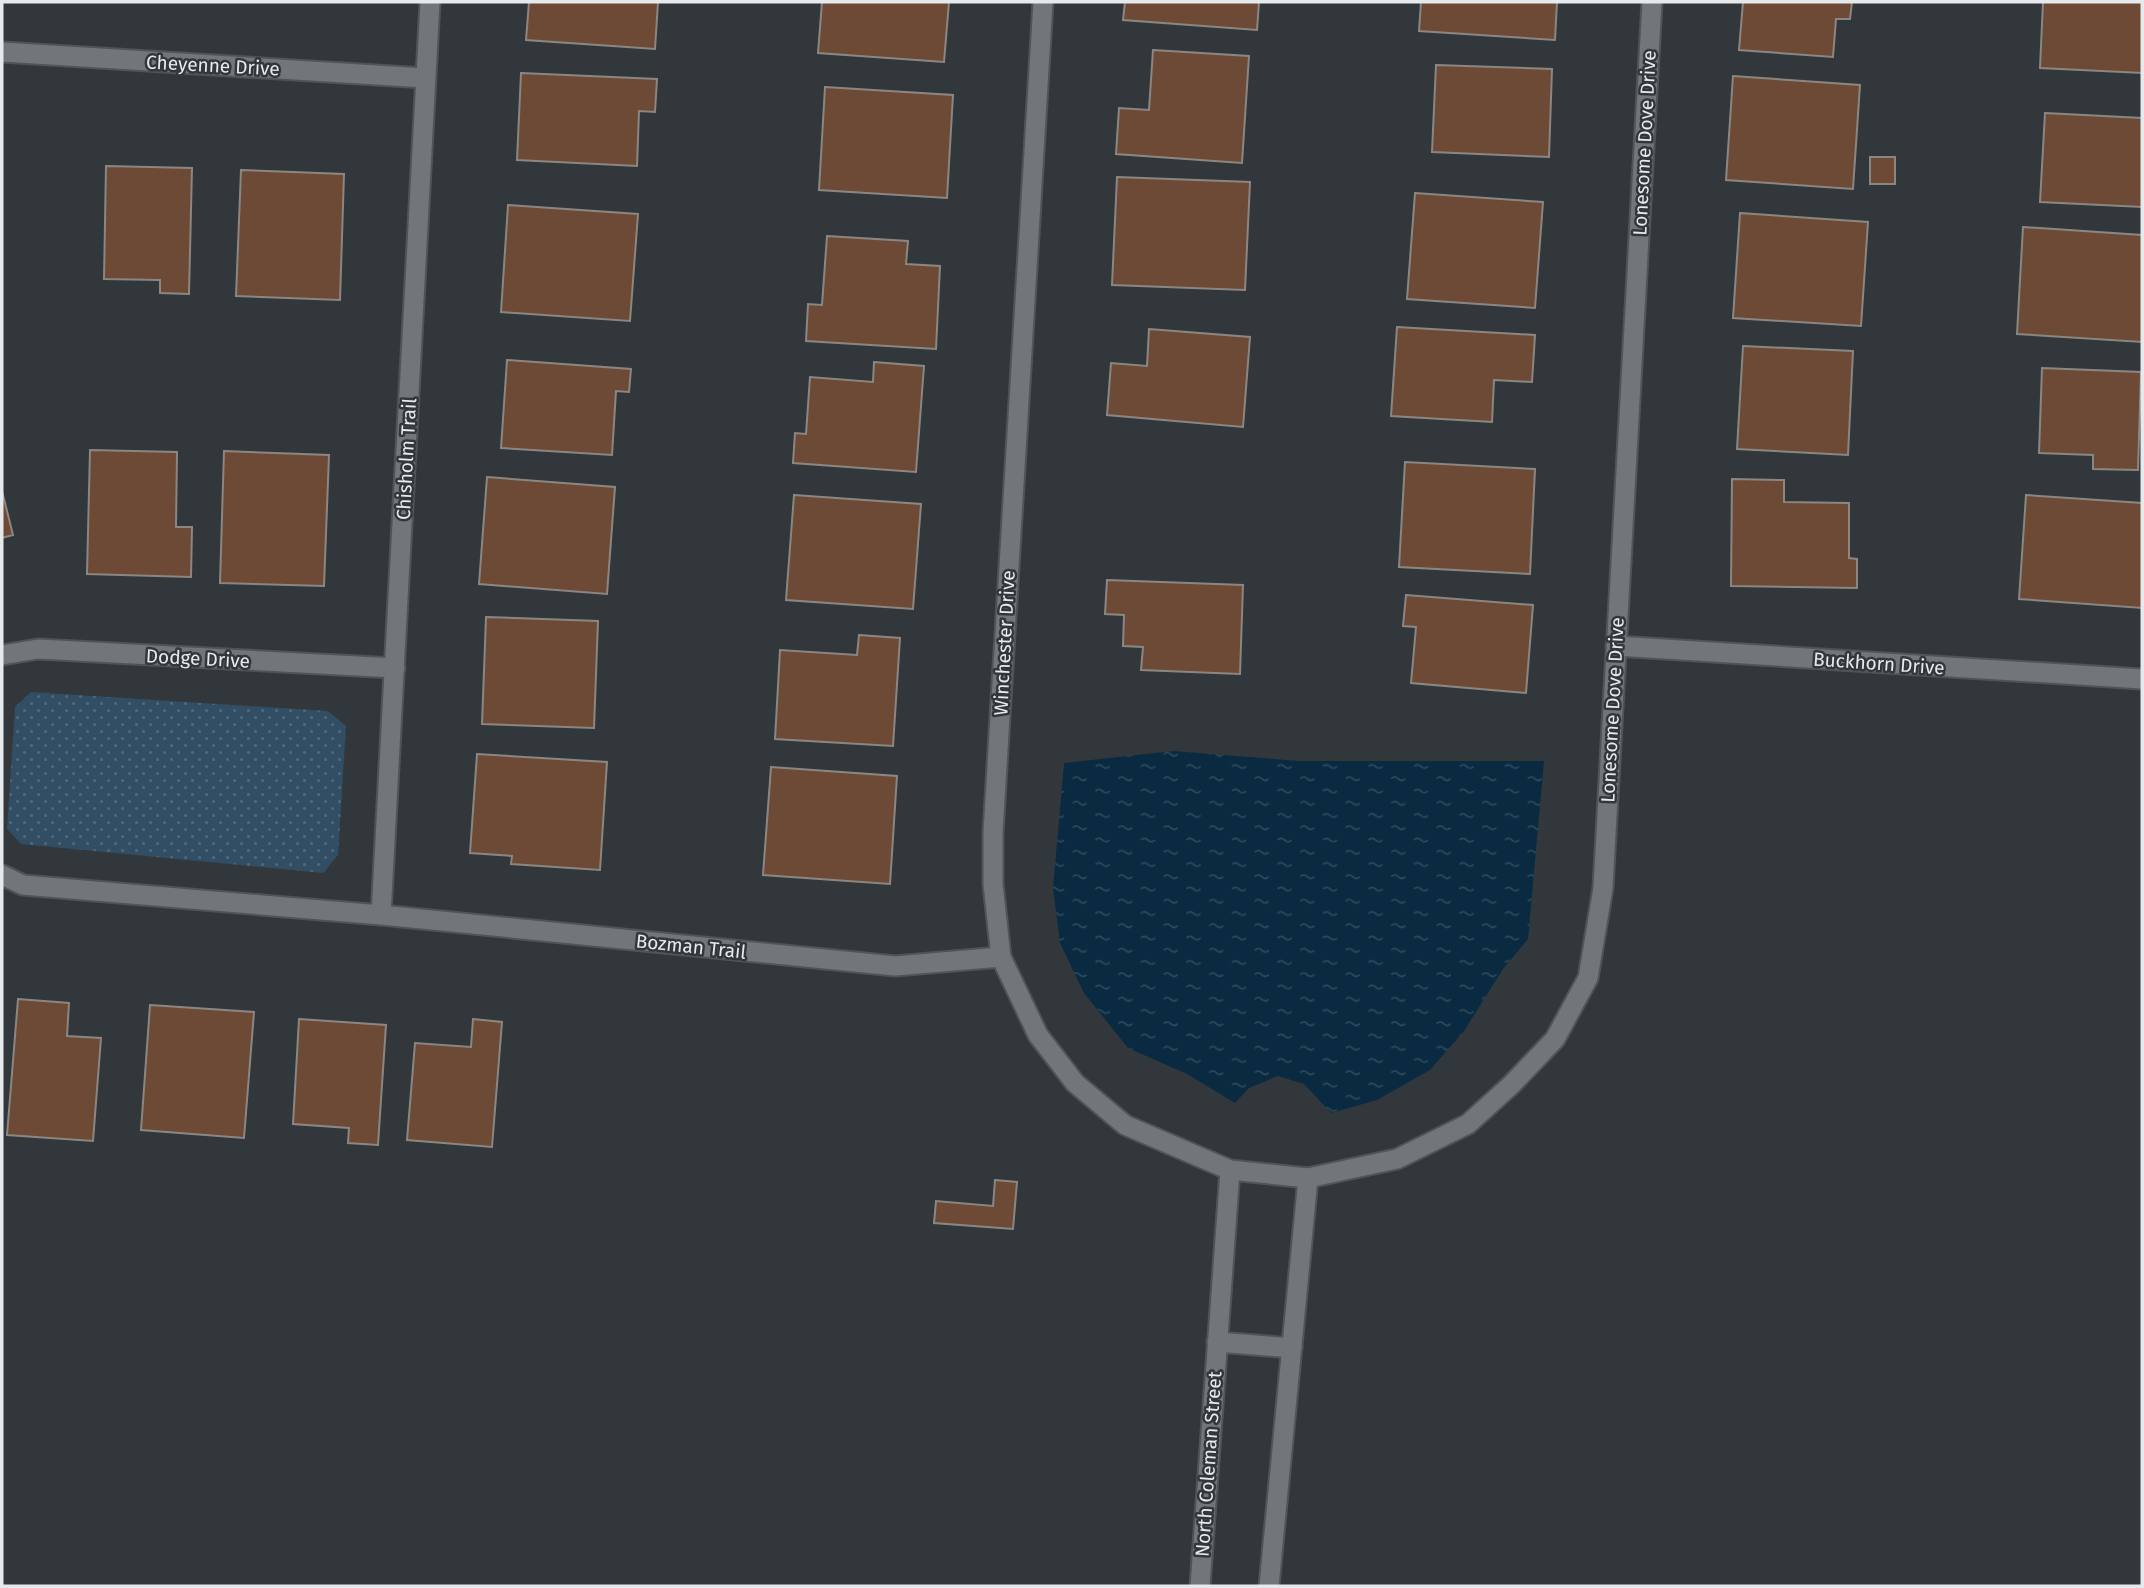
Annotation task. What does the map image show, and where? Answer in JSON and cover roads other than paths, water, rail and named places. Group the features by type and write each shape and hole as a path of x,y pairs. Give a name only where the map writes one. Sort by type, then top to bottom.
{"street":[{"name":"Chisholm Trail","path":"381,915 430,2"},
{"name":"Winchester Drive","path":"1043,2 993,833 993,884 1001,957 1038,1035 1075,1083 1125,1125 1230,1170"},
{"name":"Lonesome Dove Drive","path":"1230,1170 1308,1178 1397,1159 1468,1124 1511,1085 1555,1039 1588,978 1603,888 1652,2"},
{"name":"Cheyenne Drive","path":"2,52 425,78"},
{"name":"Buckhorn Drive","path":"1616,646 2142,679"},
{"name":"Dodge Drive","path":"2,655 38,649 395,668"},
{"path":"2,875 23,885 381,915"},
{"name":"Bozman Trail","path":"381,915 895,966 1001,957"},
{"name":"North Coleman Street","path":"1200,1586 1230,1170"},
{"path":"1269,1586 1308,1178"},
{"path":"1217,1342 1292,1348"}],"water":[{"path":"1173,751 1299,761 1544,761 1528,939 1503,969 1464,1031 1430,1070 1377,1100 1331,1113 1304,1084 1278,1076 1249,1088 1235,1103 1187,1074 1128,1048 1084,993 1060,943 1053,888 1064,763"}]}
